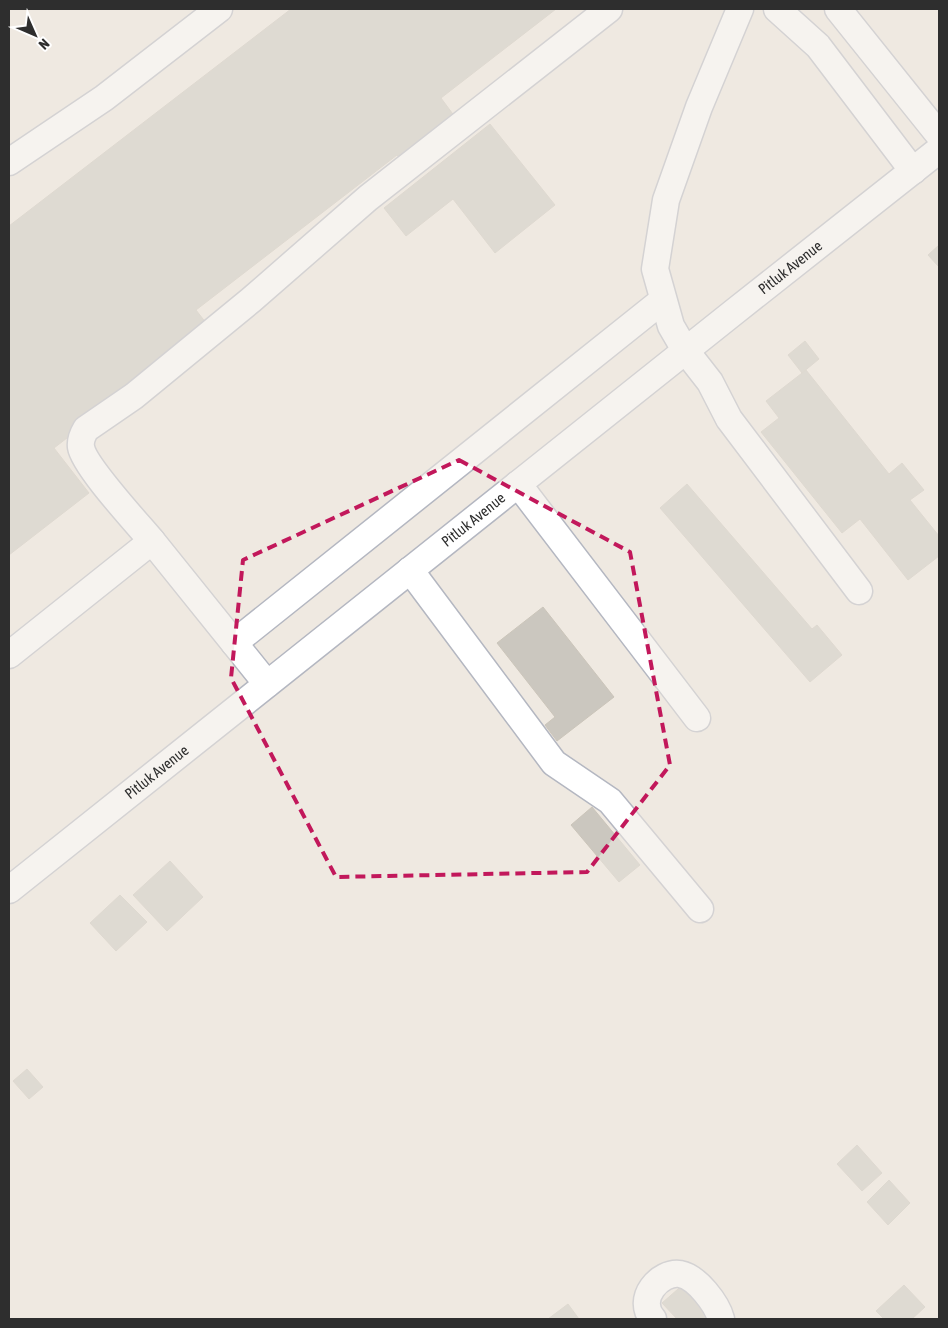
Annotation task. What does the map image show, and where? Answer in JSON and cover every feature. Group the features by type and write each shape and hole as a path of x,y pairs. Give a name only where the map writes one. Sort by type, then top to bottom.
{"street":[{"path":"267,684 98,476 84,455 81,443 86,428 134,396 251,300 368,198 609,9"},
{"path":"740,9 698,107 666,200 655,269 671,326 685,350 710,382 729,419 859,591"},
{"path":"777,9 818,46 913,171"},
{"path":"838,9 939,135"},
{"path":"9,162 104,98 208,12"},
{"name":"Pitluk Avenue","path":"9,890 685,350 939,150"},
{"path":"234,643 663,300"},
{"path":"518,484 697,718"},
{"path":"9,655 152,541"},
{"path":"410,570 554,763 610,801 700,909"},
{"path":"653,1319 649,1315 645,1303 649,1291 670,1275 681,1274 693,1280 710,1296 722,1319"}],"highlighted area":[{"path":"459,460 630,552 670,765 587,872 336,877 231,678 243,560"}],"building":[{"path":"291,9 556,9 441,98 458,121 404,163 397,155 196,310 210,328 54,448 89,493 9,555 9,226"},
{"path":"490,124 555,205 495,253 453,199 406,236 384,208"},
{"path":"939,245 939,267 928,255"},
{"path":"805,341 819,359 802,373 788,355"},
{"path":"806,370 889,474 902,463 924,490 910,500 939,536 939,556 908,580 860,519 842,533 761,432 779,418 766,401"},
{"path":"687,484 812,629 817,625 842,655 810,682 660,508"},
{"path":"543,607 614,697 557,741 545,725 555,717 497,643"},
{"path":"592,807 640,865 619,882 571,825"},
{"path":"170,861 203,897 167,931 133,895"},
{"path":"120,895 147,922 116,951 90,923"},
{"path":"27,1069 43,1087 29,1099 13,1081"},
{"path":"857,1145 882,1173 862,1191 837,1164"},
{"path":"889,1180 910,1203 888,1225 867,1202"},
{"path":"686,1282 711,1319 677,1319 662,1303"},
{"path":"904,1285 925,1307 912,1319 884,1319 876,1311"},
{"path":"568,1304 579,1319 548,1319"}]}
